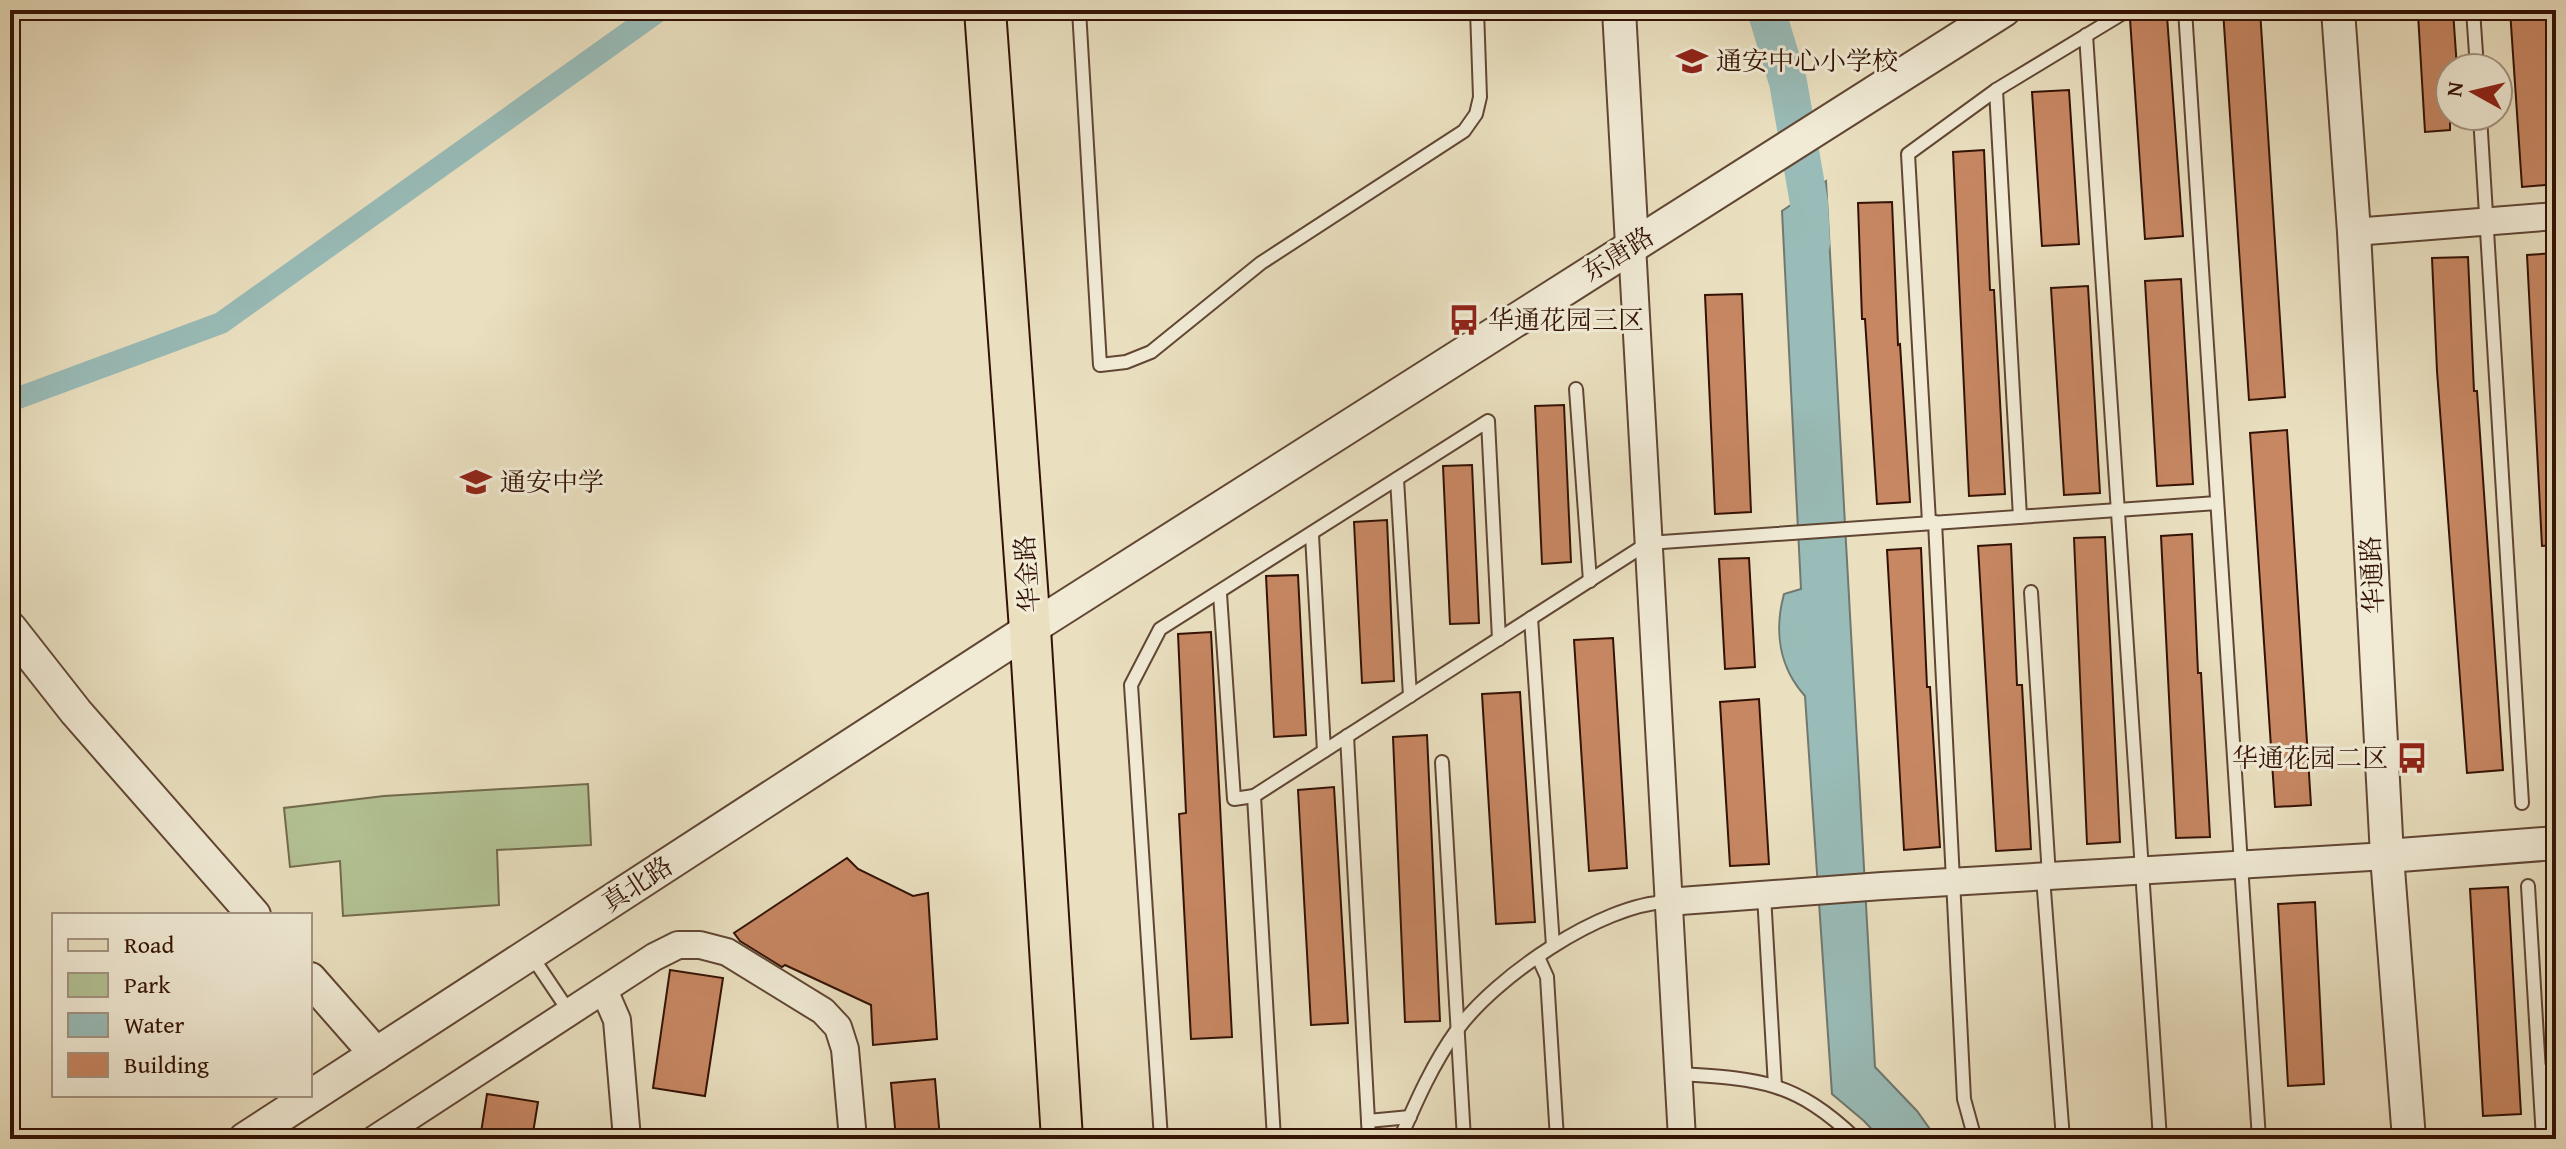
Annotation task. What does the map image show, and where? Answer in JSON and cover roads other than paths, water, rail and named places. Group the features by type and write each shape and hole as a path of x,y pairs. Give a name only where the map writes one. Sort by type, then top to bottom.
{"main road":[{"name":"华金路","path":"985,10 1030,629 1062,1139"}],"street":[{"path":"1619,10 1682,1139"},
{"name":"东唐路","path":"1030,629 2004,10"},
{"name":"华通路","path":"2338,10 2354,232 2387,856 2409,1139"},
{"path":"2354,232 2556,216"},
{"path":"10,628 76,712 252,913"},
{"name":"真北路","path":"312,1096 1030,629"},
{"path":"1667,902 2556,843"},
{"path":"375,1139 654,957 678,945 700,945 727,952 823,1011 838,1027 845,1049 853,1139"},
{"path":"312,981 376,1054"},
{"path":"604,990 617,1020 627,1139"},
{"name":"真北路","path":"245,1139 310,1097"}],"lane":[{"path":"1079,10 1100,365 1126,362 1151,352 1261,263 1464,131 1476,114 1480,97 1477,10"},
{"path":"1975,1139 1964,1099 1908,154 1996,90 2128,10"},
{"path":"2185,10 2259,1139"},
{"path":"2473,10 2476,52"},
{"path":"2086,35 2160,1139"},
{"path":"1996,90 2020,517"},
{"path":"2481,132 2522,803"},
{"path":"1576,389 1590,581"},
{"path":"1161,1139 1131,685 1160,629 1220,594 1488,421 1499,639"},
{"path":"1397,479 1410,696"},
{"path":"1220,594 1234,799 1254,796 1648,543 2217,503"},
{"path":"1312,535 1324,751"},
{"path":"2031,592 2063,1139"},
{"path":"1531,618 1553,946"},
{"path":"1347,736 1369,1139"},
{"path":"1442,762 1464,1139"},
{"path":"1254,796 1274,1139"},
{"path":"2528,886 2543,1139"},
{"path":"1764,895 1775,1086"},
{"path":"1400,1139 1457,1029 1506,979 1553,946 1606,917 1646,903 1667,902"},
{"path":"530,953 570,1013"},
{"path":"1538,957 1547,977 1557,1139"},
{"path":"2539,1071 2556,1070"},
{"path":"1678,1074 1751,1079 1789,1090 1830,1114 1856,1139"},
{"path":"1368,1121 1410,1117"}],"water":[{"path":"1826,181 1875,1067 1917,1111 1937,1139 1881,1139 1832,1094 1805,696 1789,673 1779,635 1784,594 1801,589 1782,211"}],"waterway":[{"path":"10,401 221,323 660,10"},
{"path":"1766,10 1788,82 1809,203 1811,243"}],"place":[{"name":"通安中心小学校","path":"1692,61"},
{"name":"华通花园三区","path":"1464,320"},
{"name":"通安中学","path":"476,482"},
{"name":"华通花园二区","path":"2412,758"}]}
